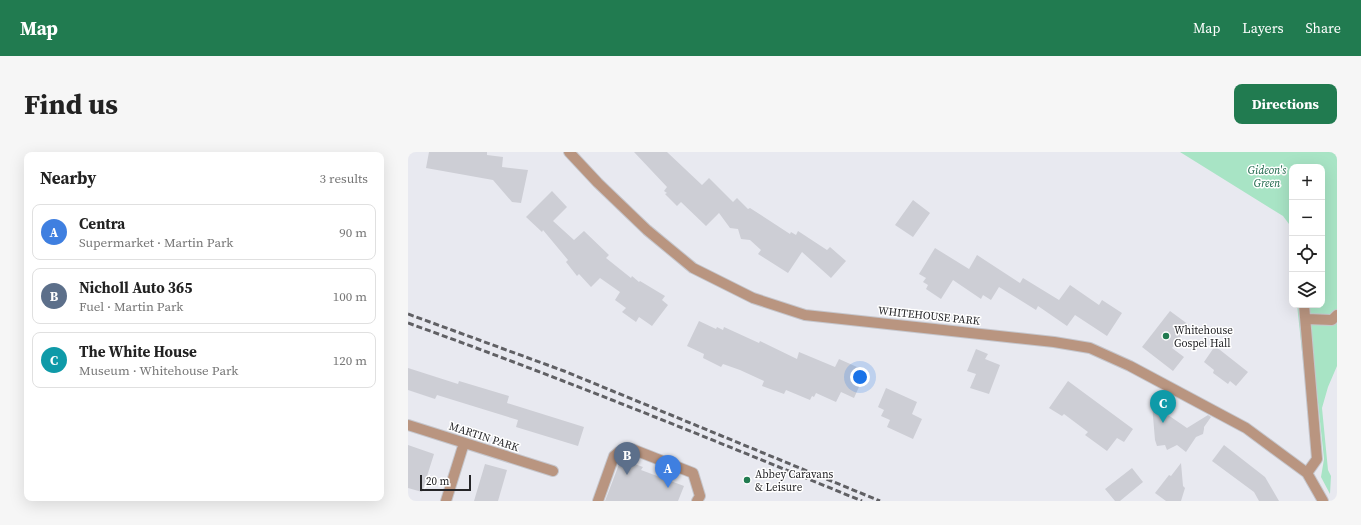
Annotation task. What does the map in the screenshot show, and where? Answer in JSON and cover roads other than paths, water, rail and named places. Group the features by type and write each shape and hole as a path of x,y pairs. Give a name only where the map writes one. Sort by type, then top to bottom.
{"street":[{"name":"WHITEHOUSE PARK","path":"570,152 598,183 647,230 693,268 753,298 805,315 1054,342 1090,348 1130,366 1246,428 1307,473"},
{"path":"1304,308 1317,459 1307,473 1321,497 1311,501"},
{"path":"1306,319 1332,320 1337,315"},
{"name":"MARTIN PARK","path":"408,425 553,471"},
{"path":"446,501 464,443"},
{"path":"598,501 614,456 620,450 632,449 692,473 700,496 697,501"}],"railway":[{"path":"408,314 564,371 880,501"},
{"path":"408,323 579,387 862,501"}],"place":[{"name":"Whitehouse Gospel Hall","path":"1166,336"},
{"name":"The White House","path":"1163,423"},
{"name":"Nicholl Auto 365","path":"627,475"},
{"name":"Abbey Caravans & Leisure","path":"747,480"},
{"name":"Centra","path":"668,488"}],"park label":[{"name":"Gideon's Green","path":"1267,176"}]}
